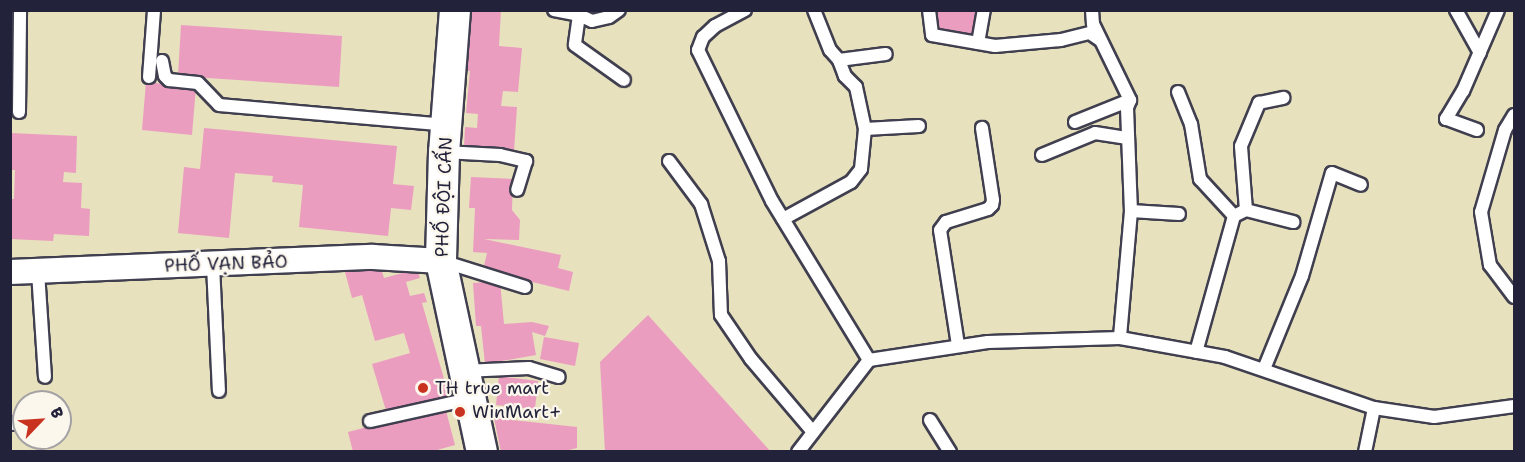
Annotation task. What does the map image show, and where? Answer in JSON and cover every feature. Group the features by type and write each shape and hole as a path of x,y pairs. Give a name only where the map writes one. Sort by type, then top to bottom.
{"street":[{"name":"PHỐ ĐỘI CẤN","path":"455,10 446,139 441,261 482,452"},
{"name":"PHỐ VẠN BẢO","path":"10,272 373,257 441,261"}],"lane":[{"path":"19,112 20,10"},
{"path":"149,77 154,10"},
{"path":"554,10 579,15 592,21 609,17 619,10"},
{"path":"745,10 715,26 703,38 698,50 783,219 869,360"},
{"path":"783,219 852,182 861,169 866,129 856,87 845,76 838,60 830,50 814,10"},
{"path":"929,10 932,36 995,46 1039,42 1090,33 1100,40"},
{"path":"978,43 984,10"},
{"path":"1092,10 1093,24 1130,100 1127,108 1131,211 1120,338"},
{"path":"1456,10 1480,53"},
{"path":"1477,130 1446,119 1480,53 1498,10"},
{"path":"579,15 574,45 624,80"},
{"path":"838,60 886,54"},
{"path":"162,61 165,76 169,80 198,83 219,105 446,139 526,161 518,190"},
{"path":"1178,92 1191,124 1200,179 1234,216"},
{"path":"1246,210 1241,146 1259,103 1283,98"},
{"path":"1075,122 1130,100"},
{"path":"1515,115 1505,130 1481,212 1490,265 1515,297"},
{"path":"866,129 920,126"},
{"path":"958,345 940,230 946,222 988,209 992,205 982,128"},
{"path":"1042,155 1095,133 1128,138"},
{"path":"669,160 701,204 719,261 721,315 751,359 813,432"},
{"path":"1264,369 1302,276 1332,173 1361,185"},
{"path":"1196,351 1234,216 1246,210 1293,222"},
{"path":"1131,211 1179,214"},
{"path":"441,261 525,287"},
{"path":"213,265 219,391"},
{"path":"38,272 45,377"},
{"path":"798,452 869,360 958,345 1049,338 1120,338 1196,351 1264,369 1374,408 1434,417 1515,406"},
{"path":"370,421 466,385 529,368 559,377"},
{"path":"1365,452 1374,408"},
{"path":"930,420 950,452"}],"building":[{"path":"469,10 501,10 499,46 522,48 518,92 503,91 501,106 517,107 514,151 464,147 465,127 477,128 478,114 466,113 470,71 465,70"},
{"path":"936,10 982,11 978,38 933,30"},
{"path":"181,25 342,36 339,87 178,76"},
{"path":"146,82 196,87 192,135 142,130"},
{"path":"204,128 397,146 393,184 414,186 411,210 391,208 388,236 299,227 303,185 272,182 273,176 235,173 229,238 178,233 184,167 200,169"},
{"path":"10,133 77,136 76,173 64,172 63,182 82,183 81,208 90,209 89,236 54,234 53,241 10,239 10,199 14,199 15,170 10,170"},
{"path":"471,177 513,179 512,210 520,220 519,240 484,239 561,255 558,268 573,272 569,291 483,270 487,253 473,252 475,208 469,208"},
{"path":"379,262 384,278 417,269 420,278 406,282 410,296 424,293 427,302 422,303 449,396 387,414 372,364 410,353 404,333 375,341 362,295 352,298 345,272"},
{"path":"500,281 504,324 532,322 549,326 545,336 532,332 536,355 485,364 481,326 476,326 473,283"},
{"path":"648,315 771,452 605,452 600,362"},
{"path":"544,337 579,343 575,366 540,359"},
{"path":"499,376 538,381 535,409 496,405"},
{"path":"445,407 455,445 430,452 353,452 348,432"},
{"path":"494,418 577,427 577,448 561,452 501,452"}],"place":[{"name":"TH true mart","path":"423,388"},
{"name":"WinMart+","path":"460,412"}]}
